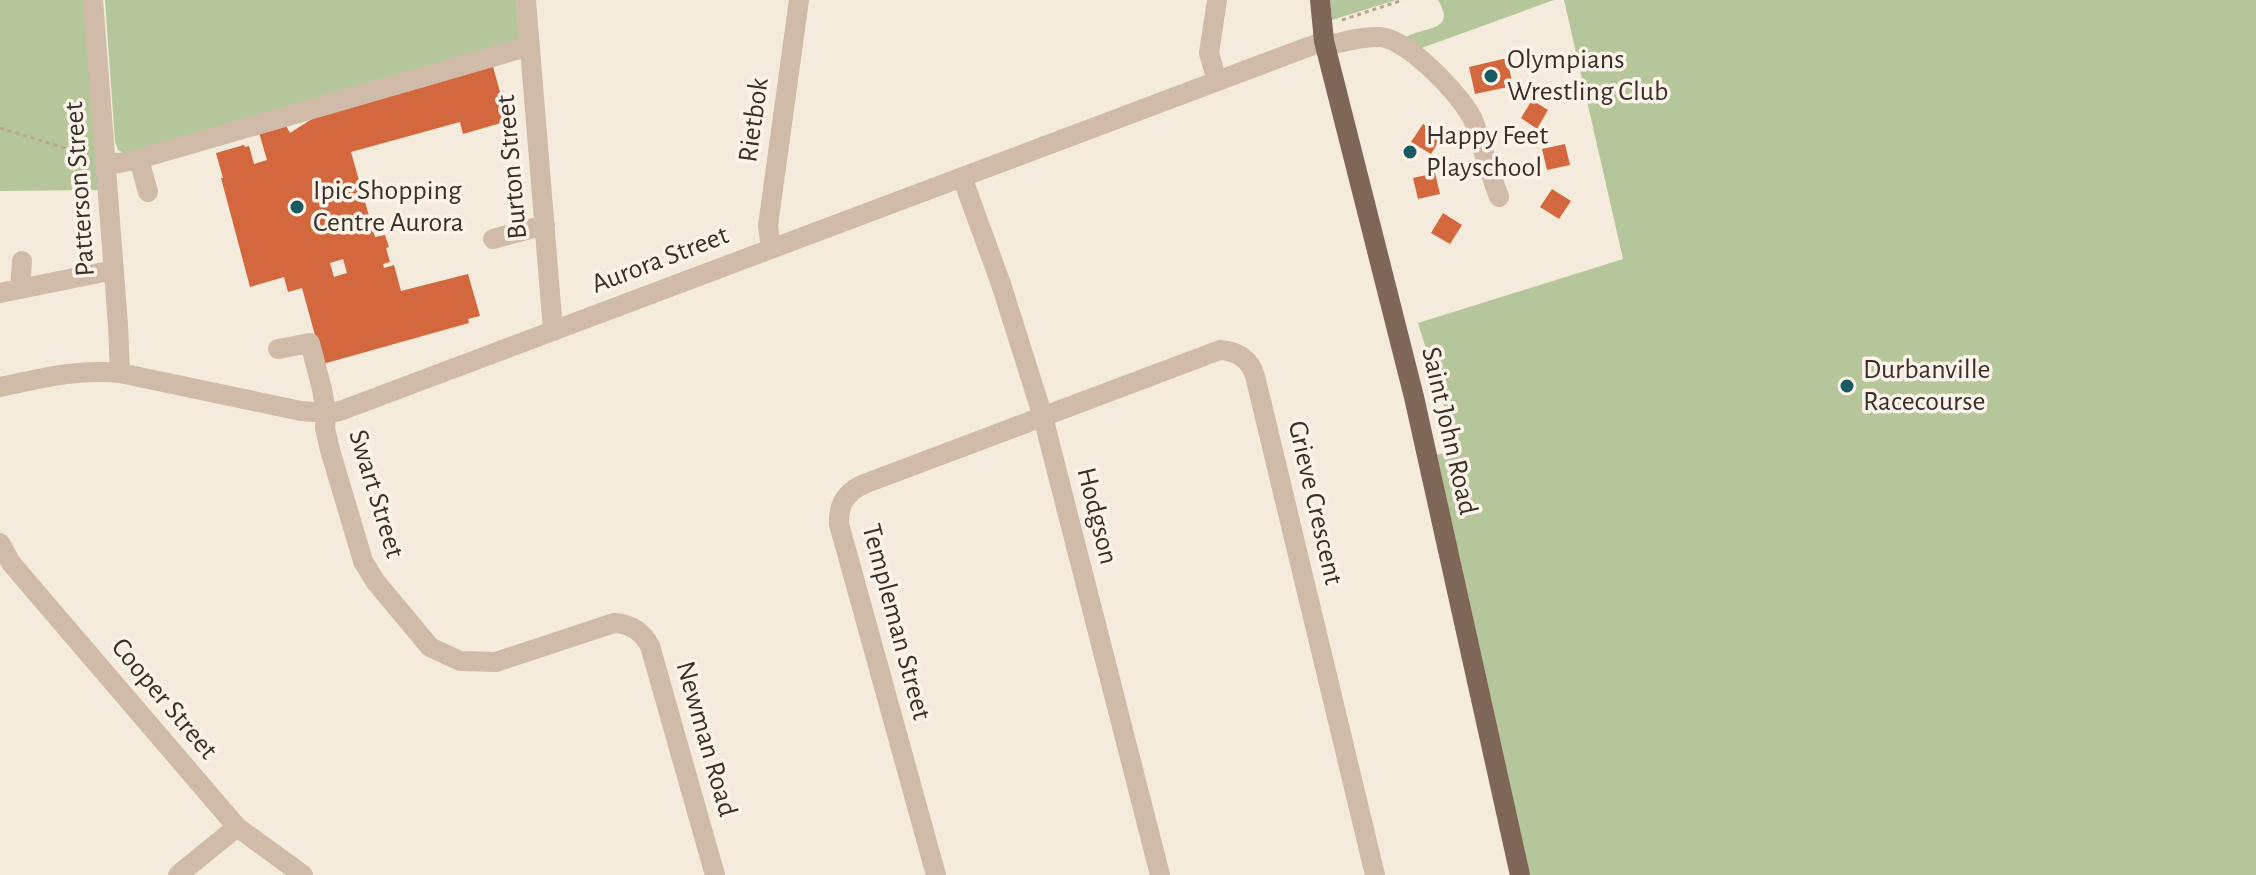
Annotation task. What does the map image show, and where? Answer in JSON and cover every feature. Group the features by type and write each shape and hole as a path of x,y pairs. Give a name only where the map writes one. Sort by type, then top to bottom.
{"main road":[{"name":"Saint John Road","path":"1320,0 1324,38 1414,397 1520,875"}],"street":[{"name":"Patterson Street","path":"93,0 120,373"},
{"name":"Burton Street","path":"526,0 530,46 528,127 545,225 553,330"},
{"name":"Rietbok","path":"771,248 768,226 799,0"},
{"path":"1217,0 1209,53 1217,81"},
{"name":"Aurora Street","path":"0,387 75,372 120,373 301,411 340,411 1324,38 1391,39 1430,69 1472,116 1499,197"},
{"path":"106,162 139,159 530,46"},
{"path":"139,159 148,192"},
{"name":"Hodgson","path":"962,177 1001,284 1043,417 1160,875"},
{"path":"493,239 545,225"},
{"path":"10,291 22,261"},
{"path":"10,291 114,270"},
{"name":"Swart Street","path":"278,349 310,343 322,389 330,450 363,561 375,581 430,647 460,661 496,662 606,625 631,626"},
{"name":"Grieve Crescent","path":"1043,417 1211,352 1229,350 1249,363 1255,376 1375,875"},
{"name":"Templeman Street","path":"936,875 839,524 840,510 846,497 857,487 1043,417"},
{"name":"Cooper Street","path":"0,543 11,563 237,827 303,875"},
{"name":"Newman Road","path":"631,626 643,634 650,646 715,875"},
{"path":"178,875 237,827"}],"path":[{"path":"1324,38 1403,0"},
{"path":"0,128 106,162"}],"green space":[{"path":"0,0 84,0 98,190 0,191"},
{"path":"105,0 516,0 520,44 125,154 118,150 115,142"},
{"path":"1330,0 1396,0 1332,20"},
{"path":"1438,0 1554,0 1416,50 1406,37 1441,23 1443,10"},
{"name":"Durbanville Racecourse","path":"1564,0 2256,0 2256,875 1530,875 1437,455 1457,449 1418,323 1623,259"}],"building":[{"name":"Olympians Wrestling Club","path":"1507,58 1513,86 1475,94 1469,67"},
{"name":"Ipic Shopping Centre Aurora","path":"492,63 508,121 463,134 460,122 351,152 375,237 385,235 389,247 386,248 390,262 383,264 384,268 394,265 401,291 468,274 480,316 468,319 469,323 323,364 302,288 288,292 284,277 250,287 216,153 244,145 249,146 254,164 267,160 258,129 284,122 290,133 329,108","holes":["343,259 347,273 334,277 330,263"]},
{"path":"1532,100 1548,110 1537,129 1521,118"},
{"path":"1423,124 1442,136 1431,154 1411,142"},
{"path":"1565,144 1570,165 1547,170 1542,149"},
{"path":"1435,173 1440,194 1418,199 1413,178"},
{"path":"1552,189 1571,201 1559,219 1540,207"},
{"path":"1443,213 1462,225 1450,244 1431,233"}],"place":[{"name":"Olympians Wrestling Club","path":"1491,76"},
{"name":"Happy Feet Playschool","path":"1410,152"},
{"name":"Ipic Shopping Centre Aurora","path":"297,207"},
{"name":"Durbanville Racecourse","path":"1847,386"}]}
